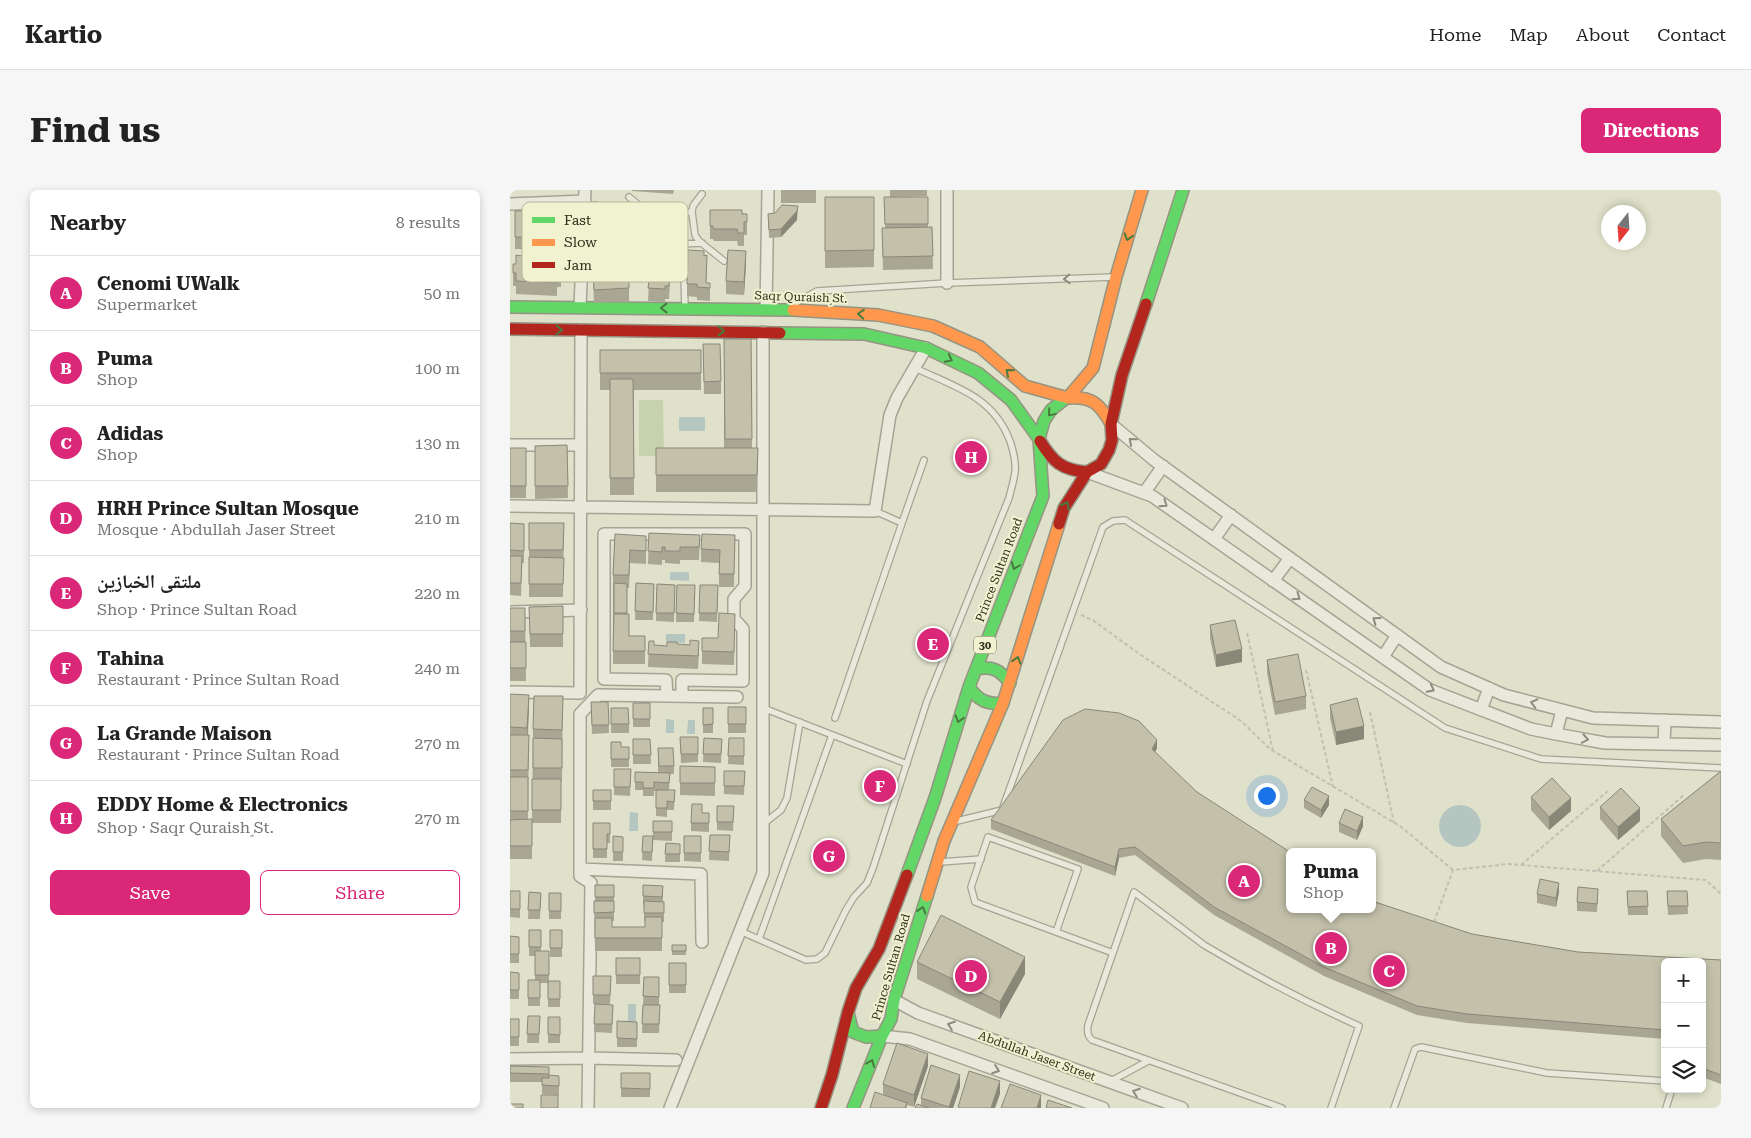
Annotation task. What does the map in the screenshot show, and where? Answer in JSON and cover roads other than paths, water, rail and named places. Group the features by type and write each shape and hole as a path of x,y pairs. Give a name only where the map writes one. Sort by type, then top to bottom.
{"main road":[{"name":"Prince Sultan Road","path":"821,1108 856,988 879,949 935,798 969,687 1043,496 1039,439 1044,421 1051,410 1068,398 1093,368 1116,277 1142,190"},
{"name":"Prince Sultan Road","path":"853,1108 882,1036 888,1028 893,1012 894,1000 937,863 952,822 1003,703 1064,508 1087,472 1101,464 1109,450 1112,440 1111,424 1122,375 1183,190"},
{"name":"Saqr Quraish ٍSt.","path":"510,307 785,309 878,315 933,326 980,347 1025,386 1068,398"},
{"path":"510,329 864,334 926,348 978,373 1011,400 1050,458 1061,467 1073,472 1087,472"},
{"path":"1068,398 1078,396 1088,398 1097,403 1105,412 1111,424"},
{"path":"976,669 988,666 1001,671 1010,683"},
{"path":"969,687 977,699 992,705 1003,703"},
{"path":"848,1012 853,1032 866,1036 882,1036"}],"street":[{"path":"766,309 768,190"},
{"path":"947,284 948,190"},
{"path":"529,202 585,196"},
{"path":"580,307 581,282"},
{"path":"510,692 580,693 581,330"},
{"path":"670,1108 763,873 763,332"},
{"path":"510,506 875,511 890,416 897,398 926,348"},
{"path":"1111,424 1163,466 1441,667 1504,695 1593,718 1721,722"},
{"path":"510,445 581,445"},
{"path":"1144,493 1163,466"},
{"path":"1087,472 1152,496 1430,690 1531,729 1556,734 1605,743 1721,745"},
{"path":"1214,539 1231,515"},
{"path":"667,696 666,680 604,680 604,534 745,534 745,586 734,599 734,619 743,629 743,681 682,680 682,696"},
{"path":"1273,580 1290,558"},
{"path":"510,612 580,610"},
{"path":"1382,657 1397,635"},
{"path":"1481,710 1489,688"},
{"path":"588,1108 591,883 580,876 580,714 598,696 737,697"},
{"path":"1556,734 1562,710"},
{"path":"1664,744 1665,720"},
{"path":"580,869 701,874 702,942"},
{"name":"Abdullah Jaser Street","path":"894,1000 918,1013 1182,1108"},
{"path":"882,1036 910,1039 1103,1108"},
{"path":"510,1059 676,1060"}],"lane":[{"path":"702,194 693,206 695,235 724,262"},
{"path":"628,198 633,202"},
{"path":"688,212 692,212"},
{"path":"688,244 702,243"},
{"path":"785,309 818,291 1116,277"},
{"path":"684,282 684,308"},
{"path":"740,931 806,960 818,959 825,953 854,896 867,883 928,701 1009,498 1015,471 1012,447 1004,425 990,408 967,392 915,368"},
{"path":"835,718 924,460"},
{"path":"875,511 902,523"},
{"path":"952,822 1002,810 1104,527 1113,521 1125,520 1445,728 1540,759 1721,768"},
{"path":"763,708 907,764"},
{"path":"763,825 781,810 787,798 800,722"},
{"path":"759,939 832,735"},
{"path":"1056,932 1078,870 988,837 971,887 975,902 1056,932 1113,953"},
{"path":"937,863 981,859"},
{"path":"1282,1108 1264,1105 1088,1038 1088,1025 1134,892 1214,952 1256,976 1359,1026 1331,1108"},
{"path":"1394,1108 1415,1049 1421,1047 1547,1073 1661,1081"},
{"path":"1110,1082 1148,1060"},
{"path":"1666,1108 1671,1093"}],"place":[{"name":"EDDY Home & Electronics","path":"971,457"},
{"name":"ملتقى الخبازين","path":"933,644"},
{"name":"Tahina","path":"880,786"},
{"name":"La Grande Maison","path":"829,856"},
{"name":"Cenomi UWalk","path":"1244,881"},
{"name":"Puma","path":"1331,948"},
{"name":"Adidas","path":"1389,971"},
{"name":"HRH Prince Sultan Mosque","path":"971,976"}]}
